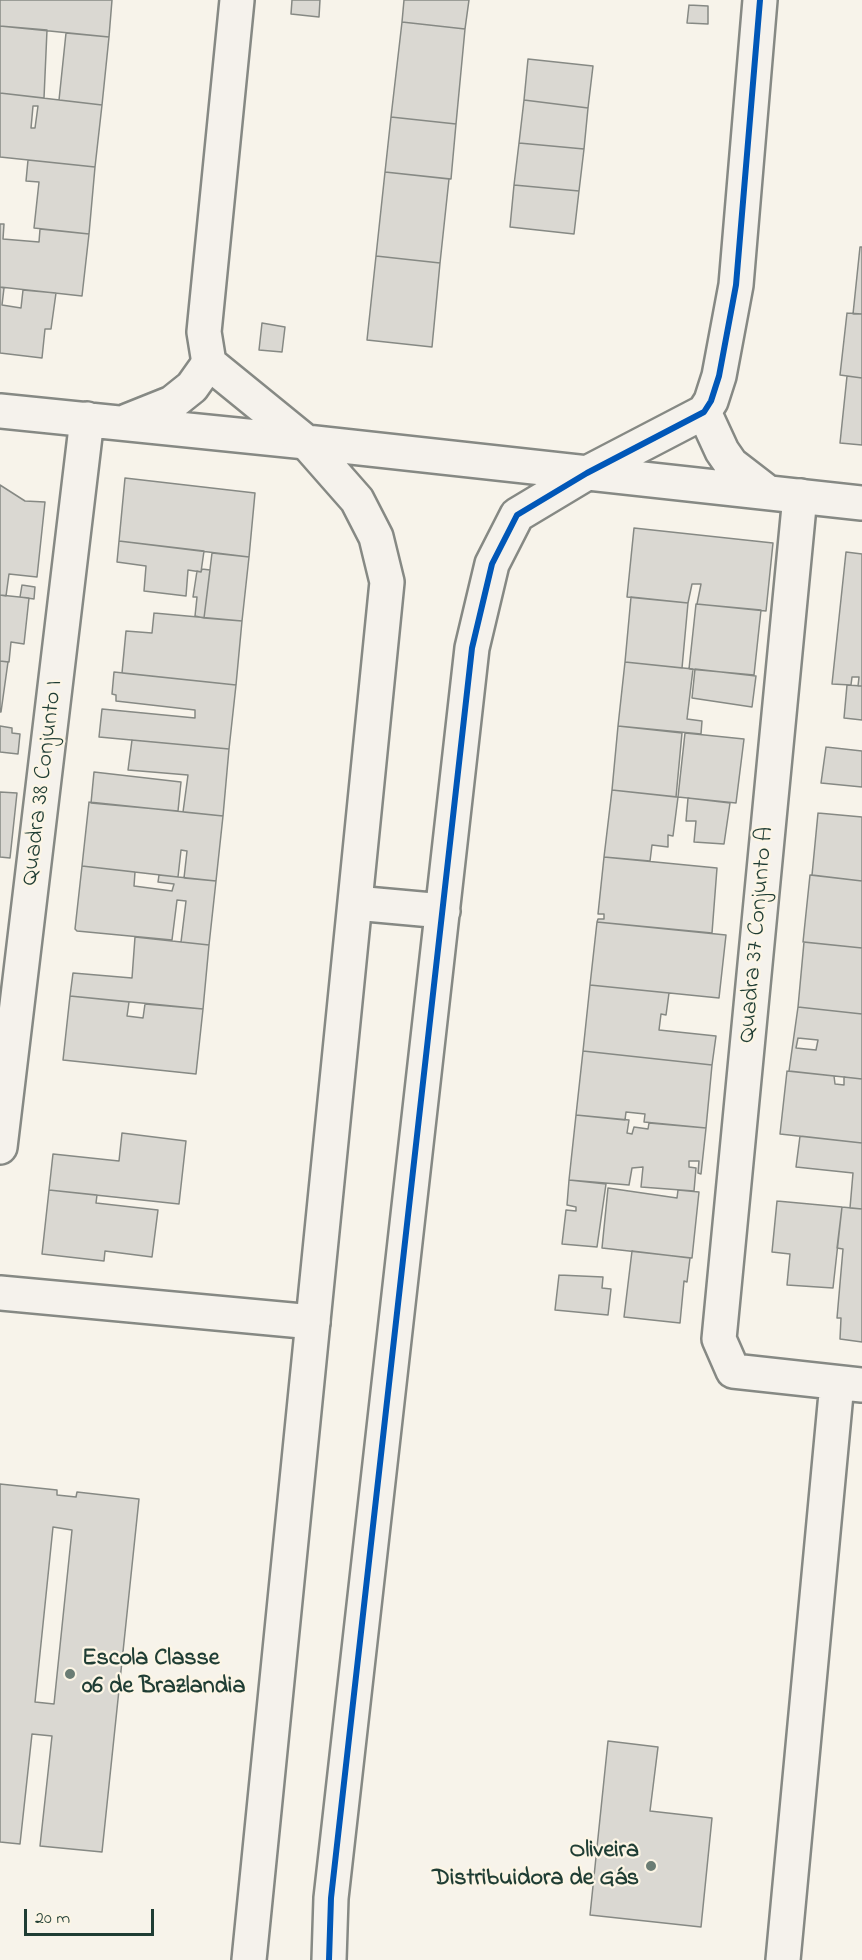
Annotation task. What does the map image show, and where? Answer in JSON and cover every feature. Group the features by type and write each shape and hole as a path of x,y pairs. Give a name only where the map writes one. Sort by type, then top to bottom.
{"street":[{"path":"123,423 172,403 192,387 208,363 204,332 237,0"},
{"path":"329,1960 331,1898 472,648 492,564 517,514 704,412 711,401 720,375 736,285 760,0"},
{"path":"208,363 306,442 357,500 376,537 387,582 249,1960"},
{"path":"0,411 862,503"},
{"path":"704,412 722,451 731,464 766,492"},
{"name":"Quadra 38 Conjunto I","path":"0,1147 87,419"},
{"name":"Quadra 37 Conjunto A","path":"800,496 720,1339 733,1371 850,1384"},
{"path":"355,903 443,912"},
{"path":"0,1293 313,1322"},
{"path":"783,1960 850,1384"}],"building":[{"path":"0,0 112,0 109,37 0,26"},
{"path":"292,0 320,0 319,17 291,14"},
{"path":"404,0 469,0 465,29 402,22"},
{"path":"689,5 708,6 708,24 687,23"},
{"path":"402,22 465,29 456,124 391,117"},
{"path":"0,26 47,30 44,98 0,93"},
{"path":"66,33 109,37 102,105 59,100"},
{"path":"528,59 593,66 588,108 524,100"},
{"path":"0,93 102,105 95,167 0,157","holes":["33,106 38,106 35,128 31,128"]},
{"path":"524,100 588,108 584,149 519,143"},
{"path":"391,117 456,124 451,179 385,172"},
{"path":"519,143 584,149 579,191 514,185"},
{"path":"28,160 95,167 89,234 34,228 39,182 26,181"},
{"path":"385,172 449,179 440,263 376,256"},
{"path":"514,185 579,191 574,234 510,227"},
{"path":"0,224 4,224 3,239 39,242 40,229 89,234 82,296 0,287"},
{"path":"860,247 862,247 862,314 853,314"},
{"path":"376,256 440,263 432,347 367,340"},
{"path":"0,287 4,288 2,305 21,308 23,290 56,293 51,329 45,329 42,358 0,353"},
{"path":"847,313 862,314 862,378 840,375"},
{"path":"262,323 285,327 282,352 259,350"},
{"path":"847,376 862,378 862,445 840,443"},
{"path":"125,478 255,493 249,557 119,541"},
{"path":"0,485 25,501 45,502 37,577 9,574 6,596 0,595"},
{"path":"634,528 773,543 766,611 697,604 701,584 692,584 688,603 627,597"},
{"path":"119,541 204,551 201,572 188,570 186,596 144,591 146,566 117,562"},
{"path":"846,552 862,554 862,686 858,686 859,677 852,677 851,685 832,684"},
{"path":"212,553 249,557 242,621 204,618"},
{"path":"202,569 210,570 204,618 195,616 197,597 193,597 197,571 201,572"},
{"path":"22,585 35,587 34,599 20,597"},
{"path":"0,595 29,598 24,644 11,642 9,662 0,661"},
{"path":"631,597 688,603 682,668 625,662"},
{"path":"696,604 761,610 754,675 689,669"},
{"path":"154,613 242,621 236,685 122,673 126,631 152,633"},
{"path":"0,661 8,662 1,712 0,712"},
{"path":"625,662 693,669 687,719 702,721 701,734 618,726"},
{"path":"695,669 756,676 752,707 692,698"},
{"path":"114,672 236,685 229,749 99,737 102,709 195,718 195,710 116,701 116,695 112,694"},
{"path":"847,685 862,686 862,720 844,718"},
{"path":"0,726 12,728 12,733 20,734 18,754 0,752"},
{"path":"618,726 682,733 676,797 612,790"},
{"path":"685,733 744,739 736,803 678,797"},
{"path":"132,740 229,749 223,816 183,812 188,775 128,770"},
{"path":"826,747 862,751 862,787 821,783"},
{"path":"94,772 181,782 178,811 91,803"},
{"path":"612,790 678,797 673,836 668,835 668,847 652,845 650,861 604,857"},
{"path":"0,792 17,793 10,858 0,857"},
{"path":"688,798 730,803 724,844 694,842 696,821 686,821"},
{"path":"89,802 223,816 216,881 184,878 187,851 181,850 178,877 82,866"},
{"path":"818,813 862,817 862,881 812,875"},
{"path":"604,857 717,868 712,933 597,922 598,919 604,919 604,914 598,914"},
{"path":"82,866 135,872 134,886 172,891 174,884 158,882 159,875 216,881 209,945 181,942 186,901 177,900 172,940 77,931 75,929"},
{"path":"810,875 862,881 862,948 803,942"},
{"path":"597,922 726,935 719,998 590,985"},
{"path":"135,937 209,945 203,1009 70,996 73,973 132,978"},
{"path":"804,942 862,948 862,1014 798,1007"},
{"path":"590,985 669,993 666,1015 661,1014 659,1030 716,1036 712,1065 583,1051"},
{"path":"70,996 129,1002 127,1016 143,1018 145,1004 203,1009 196,1074 63,1060"},
{"path":"798,1007 862,1014 862,1079 789,1071","holes":["798,1038 818,1040 816,1050 796,1048"]},
{"path":"583,1051 712,1065 706,1128 644,1122 645,1114 626,1112 625,1120 576,1115"},
{"path":"787,1071 834,1076 835,1084 844,1085 844,1077 862,1079 862,1143 780,1134"},
{"path":"576,1115 629,1120 627,1133 632,1134 634,1127 648,1129 649,1123 706,1128 701,1174 698,1173 699,1161 689,1161 689,1167 696,1168 694,1191 641,1187 643,1167 632,1168 629,1185 569,1180"},
{"path":"122,1133 186,1141 179,1204 49,1190 53,1154 119,1161"},
{"path":"800,1136 862,1143 862,1209 850,1208 853,1173 796,1167"},
{"path":"569,1180 606,1184 597,1247 562,1244 566,1210 576,1211 576,1207 567,1205"},
{"path":"608,1188 677,1198 678,1190 699,1192 692,1258 602,1248"},
{"path":"49,1190 97,1195 96,1203 158,1210 152,1257 105,1251 104,1261 42,1254"},
{"path":"777,1201 842,1207 833,1288 787,1285 790,1254 772,1252"},
{"path":"842,1207 862,1209 862,1342 840,1339 841,1318 837,1318 843,1249 837,1248"},
{"path":"632,1251 690,1258 687,1282 684,1281 680,1323 624,1317"},
{"path":"559,1275 603,1277 602,1288 611,1289 608,1315 555,1310"},
{"name":"Escola Classe 06 de Brazlandia","path":"0,1484 57,1490 57,1495 76,1497 77,1492 139,1499 102,1852 40,1846 52,1736 32,1734 20,1844 0,1842","holes":["53,1527 72,1530 54,1704 35,1702"]},
{"name":"Oliveira Distribuidora de Gás","path":"608,1741 658,1747 650,1811 712,1818 701,1927 590,1915"}],"cycle path":[{"path":"329,1960 331,1898 472,648 492,564 517,515 587,473 704,412 711,401 719,376 736,285 760,0"}],"place":[{"name":"Escola Classe 06 de Brazlandia","path":"70,1674"},
{"name":"Oliveira Distribuidora de Gás","path":"651,1866"}]}
